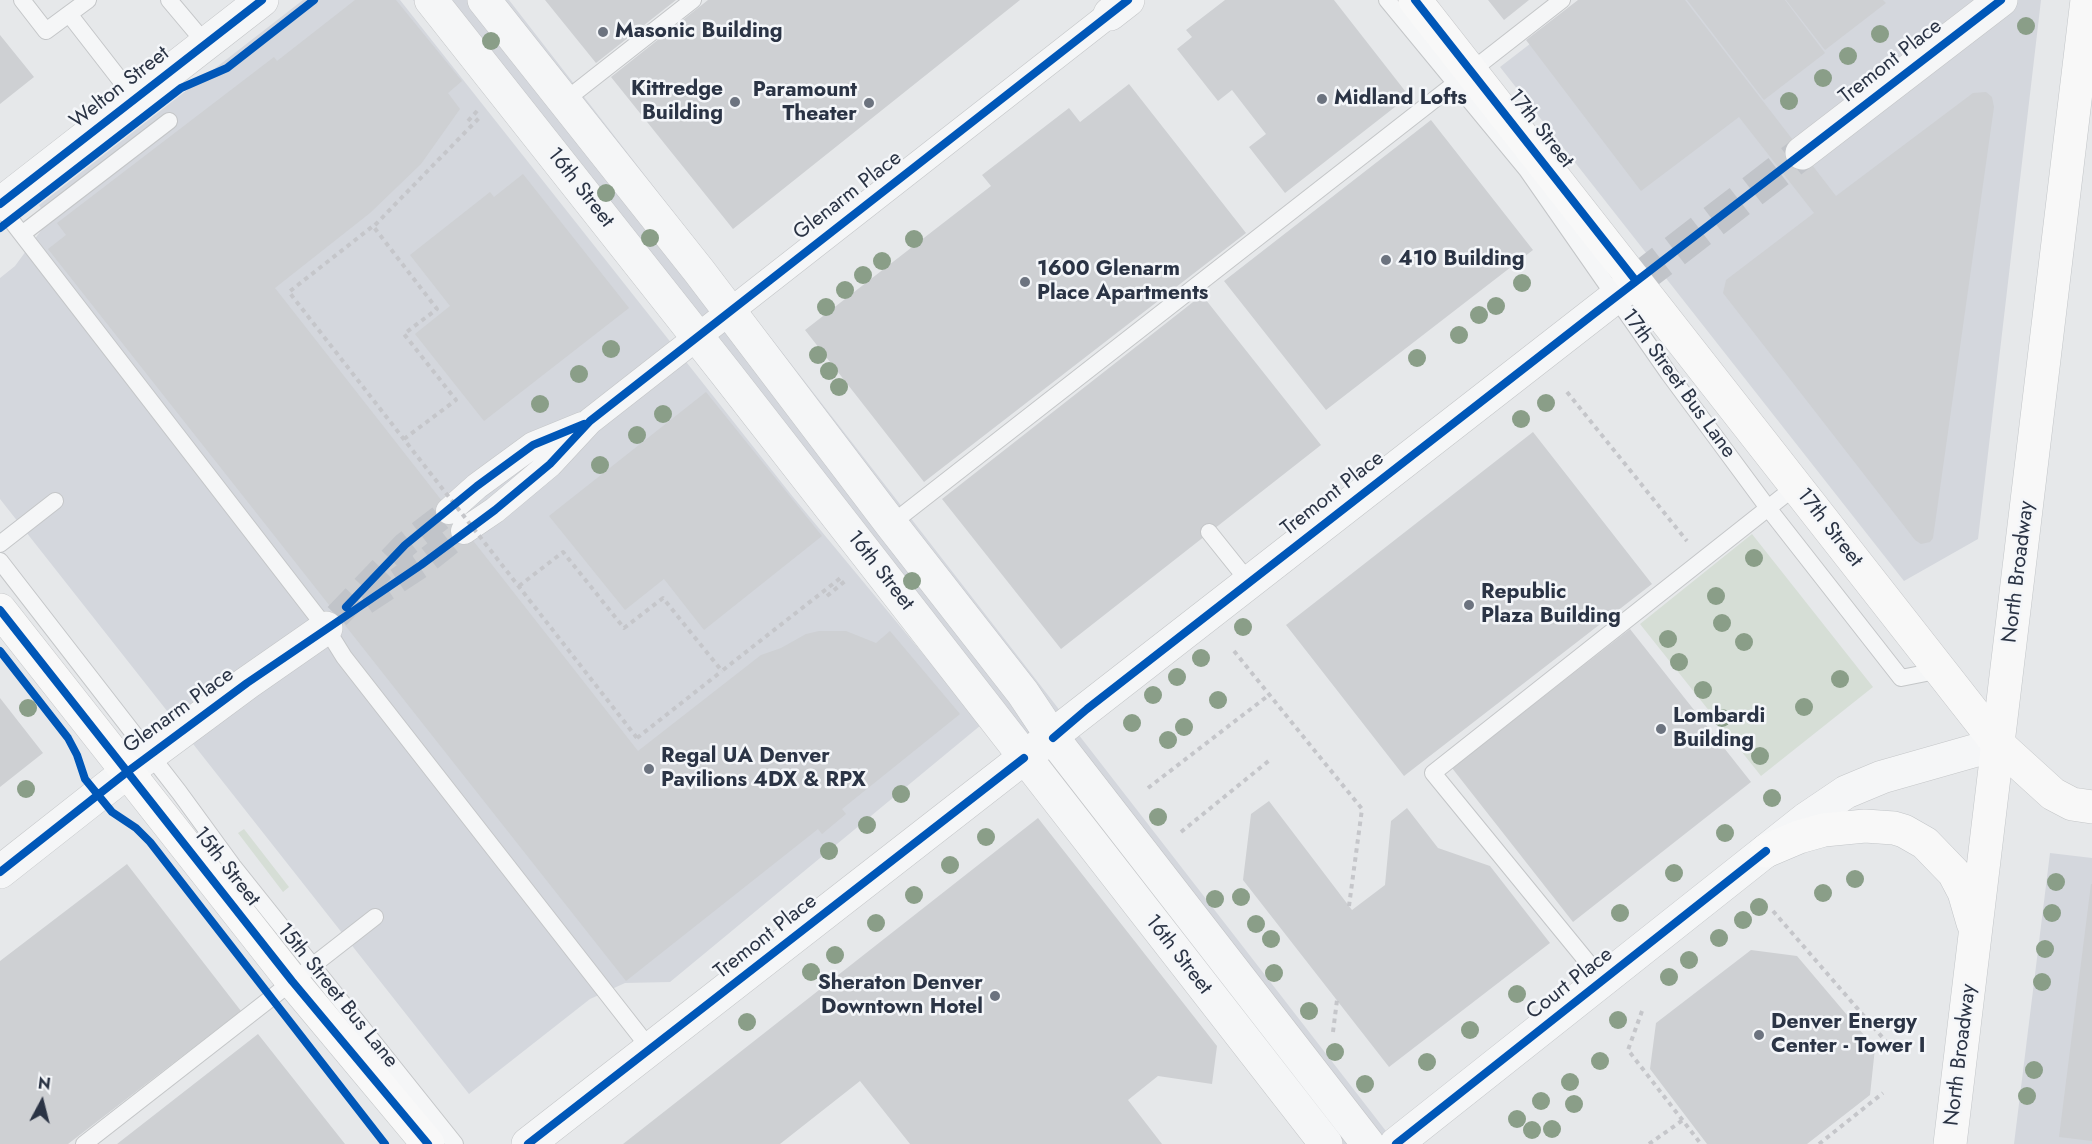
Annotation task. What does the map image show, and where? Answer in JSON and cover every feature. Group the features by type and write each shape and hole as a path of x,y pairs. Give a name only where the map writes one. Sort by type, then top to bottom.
{"main road":[{"name":"17th Street","path":"1415,0 1463,77 1626,289 1796,486 1998,744 2053,794 2072,804 2092,807"},
{"name":"North Broadway","path":"1950,1144 2087,0"},
{"name":"15th Street","path":"0,610 102,737 138,764 159,810 302,973 428,1144"},
{"path":"1766,851 1799,837 1824,830 1865,826 1904,831 1924,843 1954,873 1964,892 1975,934"}],"street":[{"name":"Welton Street","path":"0,205 262,0"},
{"name":"16th Street","path":"431,0 698,337 1326,1144"},
{"name":"16th Street","path":"484,0 699,271 1023,693 1053,738 1368,1144"},
{"name":"Tremont Place","path":"1802,153 2001,0"},
{"name":"Glenarm Place","path":"465,531 495,510 550,464 590,421 1119,7"},
{"name":"Tremont Place","path":"528,1144 1024,758 1053,738 1249,582 1626,289"},
{"name":"Glenarm Place","path":"449,511 477,486 533,445 590,421"},
{"name":"Glenarm Place","path":"0,872 138,764 334,621"},
{"name":"Court Place","path":"1396,1144 1806,819 1846,792 1882,777 1998,744"}],"lane":[{"path":"22,0 46,32 87,0"},
{"path":"169,0 206,44"},
{"path":"563,102 693,0"},
{"path":"1387,0 1463,77"},
{"path":"891,524 1562,0"},
{"path":"69,14 135,99"},
{"path":"22,234 169,121"},
{"path":"0,205 334,621 344,657 651,1050"},
{"name":"17th Street Bus Lane","path":"1626,289 1669,374 1768,508 1901,678 1941,670"},
{"path":"1603,981 1433,773 1796,486"},
{"path":"0,544 55,501"},
{"path":"1209,532 1249,582"},
{"path":"0,561 138,764"},
{"path":"84,1144 375,917"},
{"name":"15th Street Bus Lane","path":"302,973 455,1144"}],"path":[{"path":"375,225 472,124"},
{"path":"404,439 456,400 404,334 437,309 373,226 289,292 637,738 722,671 663,598 624,628 563,552 519,586"},
{"path":"1567,392 1702,560"},
{"path":"723,670 845,574"},
{"path":"827,596 848,579"},
{"path":"1234,651 1362,809 1349,906"},
{"path":"1148,788 1269,694"},
{"path":"1181,832 1271,759"},
{"path":"1773,911 1889,1045"},
{"path":"1333,1032 1337,1000"},
{"path":"1642,1011 1628,1050 1701,1144"},
{"path":"1819,1144 1883,1093"},
{"path":"1649,1144 1683,1120"}],"shaded area":[{"path":"303,0 400,0 793,497 938,672 413,0 509,0 1396,1144 1309,1144 981,725 670,982 625,983 590,999 469,1094 0,499 0,278 15,266 48,221 39,205"},
{"path":"1587,0 2041,0 1978,539 1904,581 1500,67"},
{"path":"1752,534 1873,687 1761,776 1640,624"},
{"path":"244,829 289,887 283,892 238,833"},
{"path":"2050,853 2092,858 2092,1144 2014,1144"}],"building":[{"path":"355,0 396,0 462,81 448,93 460,109 421,164 370,213 275,288 638,751 761,655 781,648 806,634 819,631 846,631 876,643 890,631 960,714 842,809 846,814 822,834 818,829 626,981 48,249 66,235 57,223 274,57 277,61"},
{"name":"Masonic Building","path":"545,0 676,0 596,63"},
{"name":"Kittredge Building","path":"708,0 1020,0 733,229 611,77"},
{"name":"Midland Lofts","path":"1225,0 1334,0 1409,96 1285,193 1249,147 1266,134 1232,90 1218,101 1177,49 1192,37 1186,30"},
{"path":"1488,0 1529,0 1504,20"},
{"path":"1578,0 1685,0 1836,196 1973,93 1986,92 1992,97 1994,107 1933,538 1930,542 1921,544 1915,540 1723,293 1726,280 1814,213 1739,117 1641,191 1526,40"},
{"path":"1687,0 1785,0 1825,53 1764,100"},
{"path":"1786,0 1883,0 1886,3 1825,50"},
{"path":"0,35 34,77 0,104"},
{"name":"1600 Glenarm Place Apartments","path":"1129,84 1246,233 924,482 805,330 991,186 982,175 1069,108 1080,122"},
{"name":"410 Building","path":"1431,120 1533,250 1326,410 1224,281"},
{"path":"523,174 629,308 484,421 415,334 450,306 410,255 490,192 494,197"},
{"path":"1202,295 1321,445 1061,649 942,499"},
{"path":"706,392 822,536 704,630 664,579 625,610 549,516"},
{"name":"Republic Plaza Building","path":"1533,432 1652,584 1404,776 1286,625"},
{"path":"1630,629 1751,782 1573,922 1452,768"},
{"path":"0,698 43,753 0,787"},
{"path":"1269,801 1352,910 1385,885 1391,821 1407,808 1438,848 1490,866 1550,943 1389,1067 1243,880 1251,814"},
{"name":"Sheraton Denver Downtown Hotel","path":"1038,818 1217,1046 1212,1084 1158,1076 1128,1100 1162,1144 910,1144 860,1081 780,1144 623,1144"},
{"path":"127,864 241,1011 68,1144 0,1144 0,961"},
{"path":"2092,884 2092,1141 2059,1137"},
{"name":"Denver Energy Center - Tower I","path":"1751,950 1797,956 1875,1048 1870,1095 1807,1144 1707,1144 1650,1069 1656,1023"},
{"path":"258,1034 345,1144 117,1144"}],"tunnel":[{"path":"1636,281 1802,153"},
{"path":"337,616 405,545 449,511"},
{"path":"365,602 421,565 464,531"}],"cycle path":[{"path":"0,204 262,0"},
{"path":"0,228 181,88 227,68 314,0"},
{"path":"0,872 127,772 247,683 421,565 495,510 550,464 590,421 1128,0"},
{"path":"1415,0 1636,281"},
{"path":"1053,738 1087,709 1595,313 2001,0"},
{"path":"346,607 405,545 477,486 533,445 584,424"},
{"path":"0,610 292,981 428,1144"},
{"path":"0,651 68,738 77,755 85,779 112,812 136,828 150,842 385,1144"},
{"path":"528,1144 1024,758"},
{"path":"1396,1144 1766,851"}],"place":[{"name":"Masonic Building","path":"603,32"},
{"name":"Midland Lofts","path":"1322,99"},
{"name":"Kittredge Building","path":"735,102"},
{"name":"Paramount Theater","path":"869,103"},
{"name":"410 Building","path":"1386,260"},
{"name":"1600 Glenarm Place Apartments","path":"1025,282"},
{"name":"Republic Plaza Building","path":"1469,605"},
{"name":"Lombardi Building","path":"1661,729"},
{"name":"Regal UA Denver Pavilions 4DX & RPX","path":"649,769"},
{"name":"Sheraton Denver Downtown Hotel","path":"995,996"},
{"name":"Denver Energy Center - Tower I","path":"1759,1035"}]}
